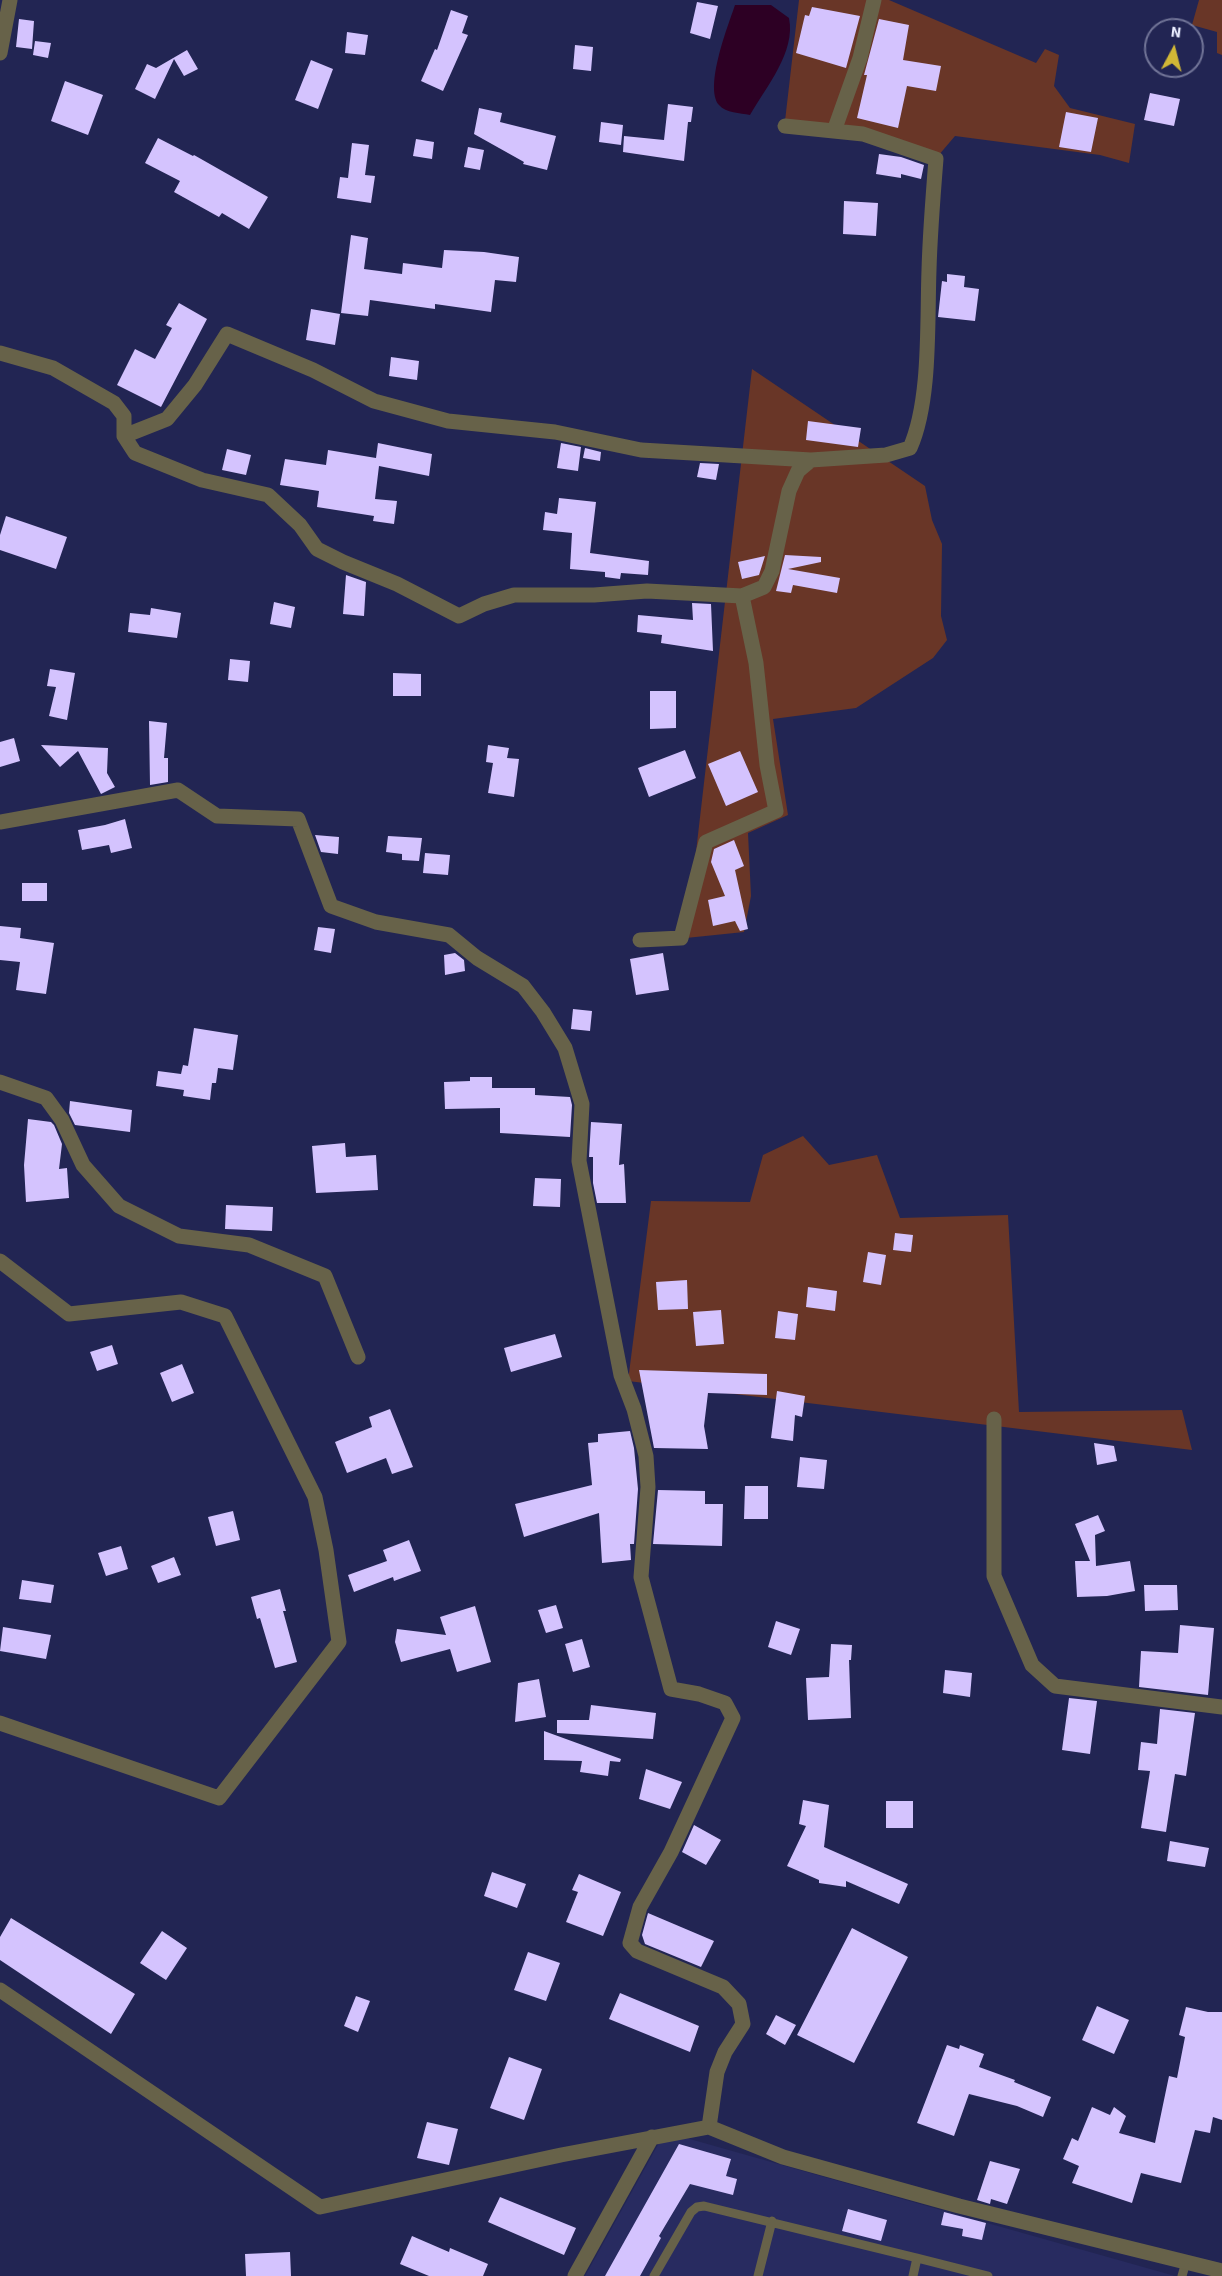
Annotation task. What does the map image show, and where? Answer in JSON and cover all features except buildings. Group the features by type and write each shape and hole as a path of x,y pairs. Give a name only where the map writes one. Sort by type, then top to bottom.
{"street":[{"path":"0,53 10,0"},
{"path":"834,131 860,58 874,0"},
{"path":"124,436 167,419 195,385 227,334 313,370 374,401 448,421 555,432 641,450 811,460 886,455 910,448 917,433 924,385 930,238 936,159 863,134 785,126"},
{"path":"0,353 53,368 114,403 124,416 124,436 135,453 202,480 268,495 300,525 317,549 397,584 459,616 484,604 514,595 594,595 647,591 742,596 764,587 772,571 789,491 798,471 811,460"},
{"path":"640,940 681,938 706,842 776,811 767,765 756,663 742,596"},
{"path":"0,822 178,790 217,816 298,819 331,906 375,922 449,935 477,958 523,986 543,1012 565,1048 582,1104 579,1161 618,1364 634,1409 646,1456 648,1487 641,1577 671,1689 699,1694 725,1703 733,1718 670,1852 640,1907 630,1943 637,1951 723,1987 739,2004 743,2024 725,2052 717,2072 709,2127"},
{"path":"0,1082 46,1098 62,1120 83,1165 119,1206 179,1236 249,1245 325,1276 358,1357"},
{"path":"0,1261 69,1314 181,1302 225,1316 315,1497 326,1550 339,1642 219,1798 0,1723"},
{"path":"994,1419 994,1576 1032,1665 1055,1686 1222,1707"},
{"path":"0,1990 320,2207 561,2155 709,2127 794,2160 1184,2269 1222,2271"},
{"path":"575,2276 652,2137"}],"lane":[{"path":"654,2276 691,2212 697,2207 704,2206 988,2276"},
{"path":"758,2276 772,2221"},
{"path":"913,2276 917,2258"}],"shaded area":[{"path":"799,0 889,0 1036,63 1045,49 1059,55 1054,86 1070,108 1135,124 1129,163 1100,155 955,136 938,156 785,121"},
{"path":"1199,0 1222,0 1222,55 1217,53 1217,32 1204,28 1204,18 1194,18"},
{"path":"735,5 771,5 789,18 790,31 784,56 750,115 725,110 719,105 715,96 714,85 719,56"},
{"path":"752,369 925,486 932,520 942,544 941,616 947,640 933,658 856,708 773,719 788,815 748,833 751,896 744,932 686,938"},
{"path":"803,1136 829,1165 877,1155 900,1218 1008,1215 1019,1412 1182,1410 1192,1450 628,1381 651,1201 750,1202 763,1155"},
{"path":"665,2132 1175,2276 585,2276"}]}
